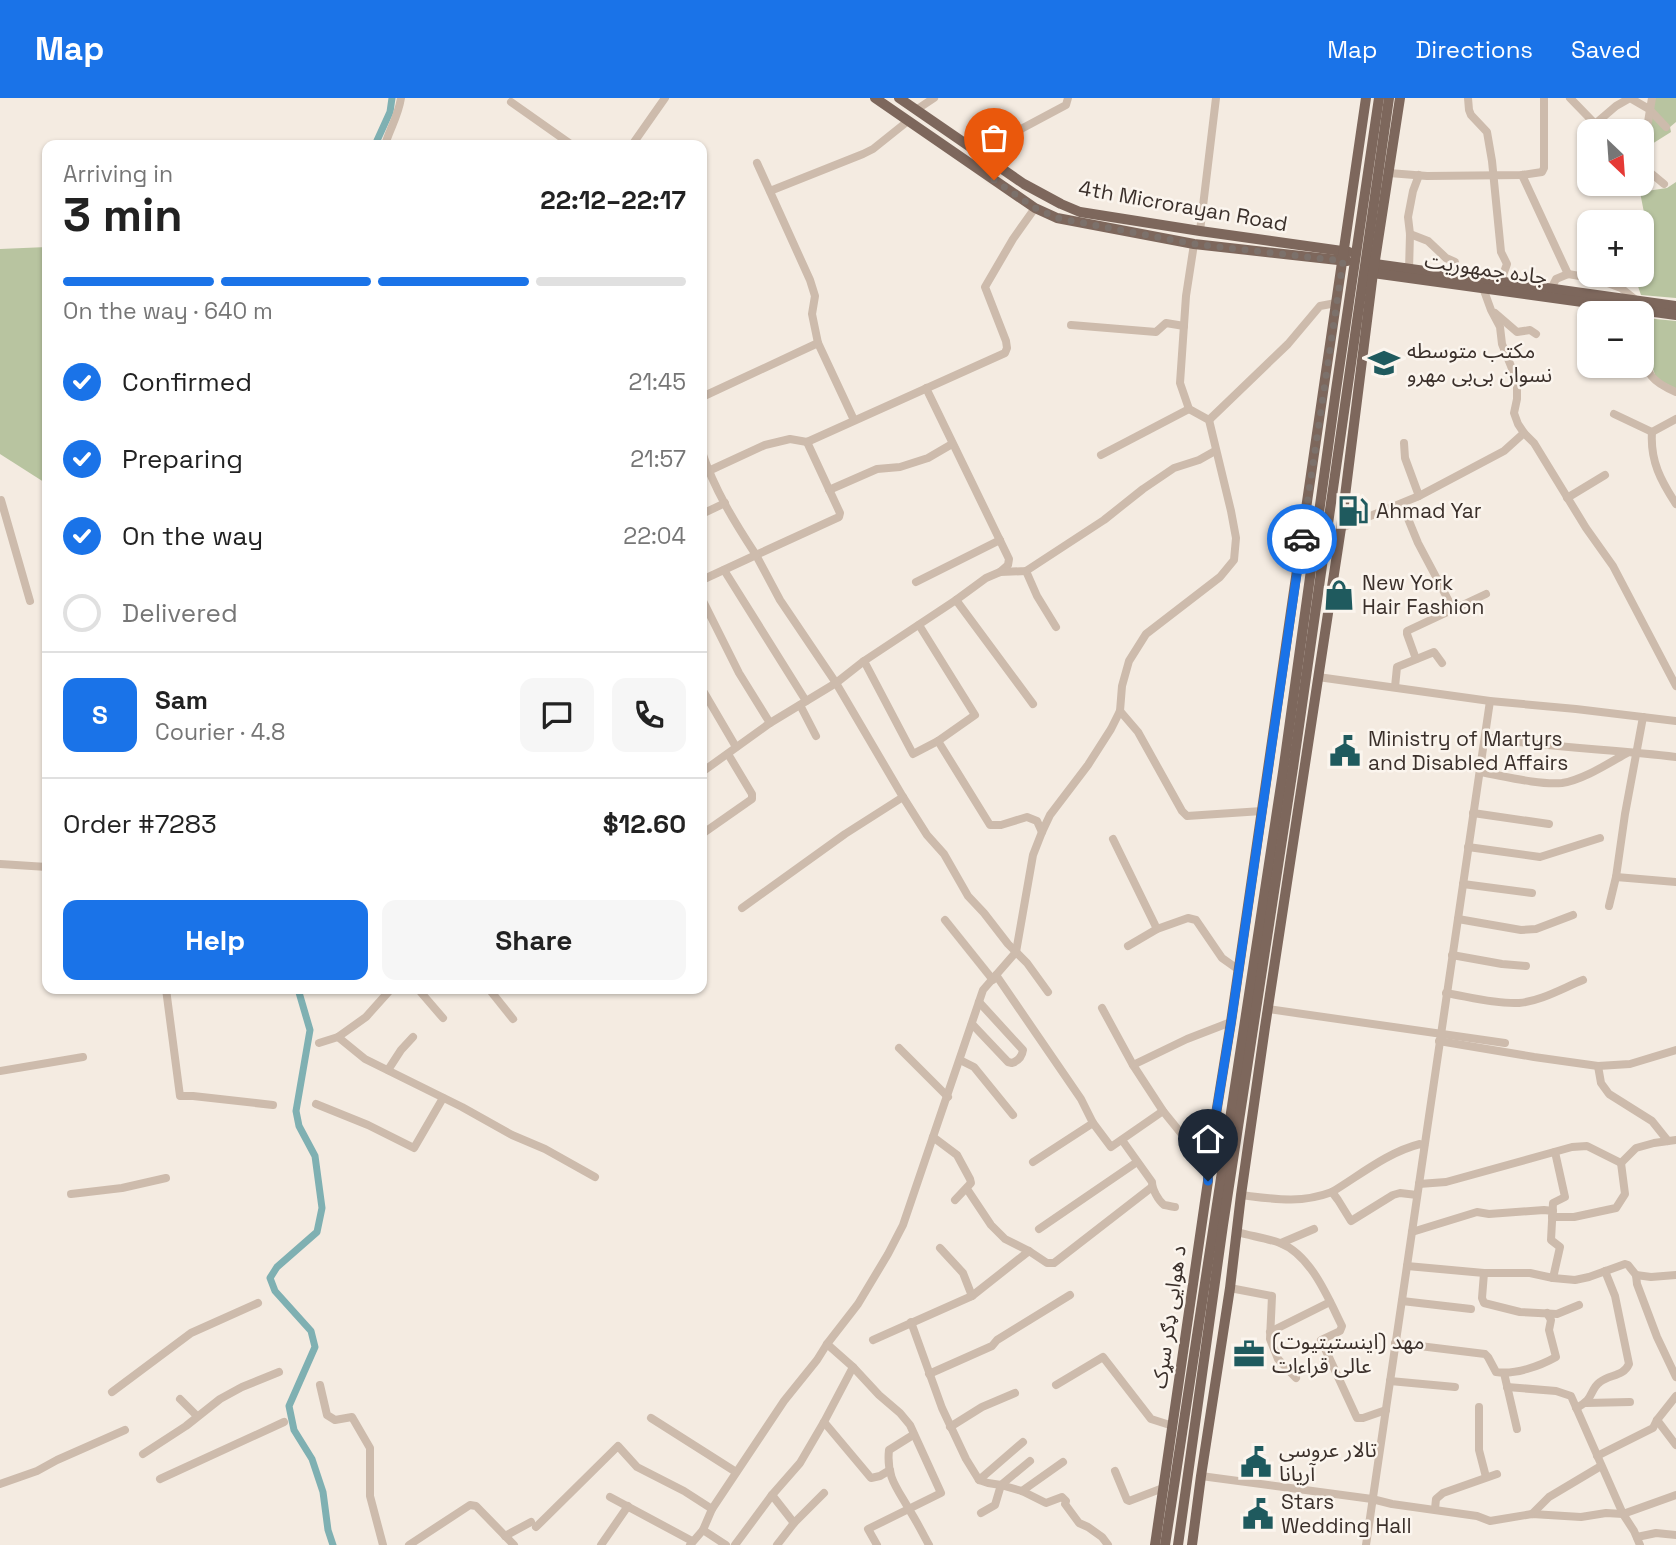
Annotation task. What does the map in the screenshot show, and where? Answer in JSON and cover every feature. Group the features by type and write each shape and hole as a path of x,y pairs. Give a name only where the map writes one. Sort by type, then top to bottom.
{"main road":[{"name":"4th Microrayan Road","path":"875,98 1035,208 1057,218 1200,232 1365,262"},
{"name":"د هوایی ډګر سړک","path":"1155,1545 1208,1181 1208,1163 1239,971 1366,98"},
{"path":"1192,1545 1268,1009 1341,528 1379,98"},
{"path":"1178,1545 1223,1225 1293,768 1388,98"},
{"path":"1165,1545 1283,772 1365,262 1389,173 1400,98"},
{"name":"4th Microrayan Road","path":"908,104 1024,184 1080,212 1194,244 1343,256"},
{"path":"905,119 908,104"},
{"name":"جاده جمهوریت","path":"1365,262 1551,289 1603,301"},
{"name":"جاده جمهوریت","path":"1365,262 1483,288 1581,301"},
{"name":"جاده جمهوریت","path":"1654,307 1676,306"},
{"name":"جاده جمهوریت","path":"1654,311 1676,315"}],"street":[{"path":"386,140 399,114 401,98"},
{"path":"636,140 665,98"},
{"path":"908,104 934,98"},
{"path":"982,156 1021,129 1066,105 1068,98"},
{"path":"1200,232 1216,98"},
{"path":"1468,98 1471,115 1487,132 1501,252 1507,264 1500,282"},
{"path":"1389,173 1522,175 1544,170 1544,98"},
{"path":"1570,98 1590,119"},
{"path":"1601,119 1630,98 1649,109 1666,127"},
{"path":"1648,119 1652,98"},
{"path":"511,102 565,140"},
{"path":"770,191 873,149 905,119"},
{"path":"757,163 810,280 815,296 812,314 818,343 854,420"},
{"path":"1409,270 1408,217 1419,175"},
{"path":"1522,175 1568,274"},
{"path":"1654,176 1664,184"},
{"path":"707,471 765,445 790,439 807,442 1005,353 1006,341 985,287 1035,208"},
{"path":"1410,234 1428,241 1455,262 1456,276"},
{"path":"1194,244 1186,296 1180,383 1189,409 1209,420"},
{"path":"1551,289 1556,279 1568,274 1597,279 1621,288 1629,301"},
{"path":"1483,288 1500,327 1502,344 1517,381 1514,413 1518,424 1534,443 1613,566 1676,686"},
{"path":"1209,420 1288,344 1320,306 1336,303"},
{"path":"1492,310 1517,332 1530,330 1536,334"},
{"path":"1070,325 1156,331 1166,323 1184,326"},
{"path":"707,395 818,343"},
{"path":"1652,378 1676,392"},
{"path":"707,769 770,723 836,683 864,661 1008,565 1009,559 926,388"},
{"path":"1101,454 1189,409"},
{"path":"1614,414 1652,432 1674,423"},
{"path":"610,1497 691,1543 703,1530 712,1509 784,1401 858,1304 893,1244 903,1225 983,990 1016,952 1033,855 1042,832 1050,816 1088,765 1120,710 1122,686 1129,661 1146,634 1220,577 1234,560 1236,538 1209,420"},
{"path":"1652,432 1654,464 1676,504"},
{"path":"1341,528 1419,496 1504,451 1524,433"},
{"path":"707,578 839,517 840,513 807,442"},
{"path":"1404,443 1405,458 1419,496"},
{"path":"829,490 877,469 900,467 928,458 952,444"},
{"path":"1000,572 1026,571 1104,520 1174,468 1199,460 1215,451"},
{"path":"707,475 780,600 836,683 927,835 944,855 968,896 1027,963 1048,992"},
{"path":"1567,498 1605,475"},
{"path":"1,500 30,601"},
{"path":"707,512 725,503"},
{"path":"1402,504 1418,543 1453,609"},
{"path":"916,582 1000,540"},
{"path":"724,570 803,703 816,736"},
{"path":"1026,571 1037,596 1056,627"},
{"path":"1416,659 1407,631 1486,594"},
{"path":"956,600 1033,704"},
{"path":"707,610 739,673 770,723"},
{"path":"864,661 913,754 938,741 975,715 919,625"},
{"path":"1395,687 1397,667 1434,652 1442,663"},
{"path":"1318,677 1490,701 1676,722"},
{"path":"707,698 736,747"},
{"path":"1366,1545 1490,701"},
{"path":"1120,710 1138,732 1187,816 1262,811"},
{"path":"1609,906 1616,877 1633,752 1643,718"},
{"path":"1485,737 1549,746 1676,757"},
{"path":"938,741 990,825 1001,825 1027,817 1037,821 1042,832"},
{"path":"1479,772 1561,783 1576,779 1633,752"},
{"path":"707,830 752,799 752,794 728,754"},
{"path":"741,908 845,834 903,797"},
{"path":"1473,813 1549,824"},
{"path":"1468,846 1540,858 1600,838"},
{"path":"1113,839 1157,929"},
{"path":"0,864 42,867"},
{"path":"1616,877 1676,882"},
{"path":"1463,884 1532,893"},
{"path":"1458,919 1521,930 1536,929 1573,915"},
{"path":"1128,946 1157,929 1188,918 1196,920 1222,957 1239,971"},
{"path":"945,920 995,977 1081,1099 1093,1123 1111,1147 1163,1111"},
{"path":"1452,955 1526,966"},
{"path":"1447,993 1521,1003 1544,997 1583,980"},
{"path":"167,994 180,1096 273,1105"},
{"path":"319,1043 338,1037 366,1017 387,994"},
{"path":"422,994 443,1018"},
{"path":"493,994 513,1018"},
{"path":"972,1024 1008,1062 1017,1061 1023,1054 1023,1050 979,1002"},
{"path":"1102,1009 1133,1065 1163,1111 1208,1163"},
{"path":"1268,1009 1598,1066 1630,1064 1676,1050"},
{"path":"1133,1065 1187,1039 1231,1023"},
{"path":"338,1037 365,1059 595,1177"},
{"path":"388,1070 413,1037"},
{"path":"1440,1038 1505,1043"},
{"path":"900,1048 948,1097"},
{"path":"0,1071 83,1057"},
{"path":"960,1059 974,1067 1013,1115"},
{"path":"1598,1066 1601,1083 1609,1094 1651,1121 1672,1140"},
{"path":"317,1104 414,1148 443,1098"},
{"path":"1033,1162 1093,1123"},
{"path":"933,1137 957,1155 970,1179 971,1183 967,1189 955,1200"},
{"path":"1122,1140 1152,1182 1152,1187 1164,1205 1175,1207"},
{"path":"1412,1232 1477,1212 1574,1217 1616,1209 1625,1194 1622,1163 1636,1148 1672,1140"},
{"path":"1241,1195 1291,1200 1311,1198 1332,1192 1393,1154 1420,1144 1424,1146"},
{"path":"1419,1184 1446,1182 1572,1146 1587,1146 1622,1163"},
{"path":"1553,1278 1559,1247 1551,1240 1553,1203 1565,1197 1555,1152"},
{"path":"1038,1229 1137,1162"},
{"path":"71,1194 122,1188 166,1178"},
{"path":"967,1189 991,1225 1005,1239 1046,1263 1054,1263 1152,1187"},
{"path":"1332,1192 1351,1221 1393,1195 1417,1195"},
{"path":"1281,1243 1314,1229"},
{"path":"1237,1233 1281,1243 1299,1255 1309,1266 1342,1328 1321,1340 1357,1418 1385,1410"},
{"path":"940,1248 963,1273 972,1296"},
{"path":"873,1340 972,1296 1029,1251"},
{"path":"1407,1266 1484,1273 1530,1273 1575,1280 1628,1265 1636,1275 1653,1326 1676,1377"},
{"path":"1586,1403 1598,1383 1622,1373 1628,1369 1629,1364 1615,1296 1605,1271"},
{"path":"1484,1273 1482,1298 1485,1303 1520,1311 1557,1314 1578,1305"},
{"path":"1636,1275 1676,1275"},
{"path":"1230,1288 1272,1296 1270,1339 1279,1359 1296,1378"},
{"path":"929,1374 992,1346 997,1340 1070,1295"},
{"path":"1402,1301 1471,1309"},
{"path":"1270,1332 1330,1302"},
{"path":"112,1392 191,1334 258,1303"},
{"path":"1395,1343 1485,1354 1496,1372 1520,1370 1556,1357 1549,1330 1551,1320 1547,1313"},
{"path":"911,1322 950,1427 979,1480 1022,1491 1046,1503 1062,1497 1079,1523 1102,1537 1108,1545"},
{"path":"827,1344 910,1425 930,1465 940,1493 868,1529 877,1545"},
{"path":"1056,1385 1103,1357 1151,1419 1173,1426"},
{"path":"735,1545 800,1463 853,1367"},
{"path":"143,1454 186,1426 220,1399 279,1372"},
{"path":"1504,1373 1517,1429"},
{"path":"1390,1381 1455,1387"},
{"path":"320,1385 327,1415 335,1420 352,1417 370,1448 370,1496 383,1545"},
{"path":"1507,1387 1556,1391 1571,1396 1623,1514 1638,1541 1656,1533 1676,1535"},
{"path":"950,1427 982,1407 1015,1393"},
{"path":"1597,1456 1653,1428 1676,1396"},
{"path":"180,1399 197,1416"},
{"path":"1576,1408 1586,1403 1630,1402"},
{"path":"1479,1407 1479,1450 1486,1477"},
{"path":"651,1418 736,1472"},
{"path":"1657,1420 1676,1445"},
{"path":"160,1479 284,1422"},
{"path":"824,1422 871,1478 890,1470"},
{"path":"0,1484 37,1471 125,1430"},
{"path":"913,1435 889,1450 890,1470 896,1490 929,1545"},
{"path":"979,1480 1023,1442"},
{"path":"506,1536 533,1524 618,1446 637,1467 712,1509"},
{"path":"981,1513 995,1505 1001,1485 1030,1461"},
{"path":"1022,1491 1063,1462"},
{"path":"1532,1514 1549,1497 1601,1466"},
{"path":"1115,1471 1129,1501 1163,1488"},
{"path":"1435,1509 1436,1499 1443,1493 1497,1474"},
{"path":"1201,1476 1372,1499 1477,1516 1490,1521 1532,1514 1581,1517 1606,1513 1623,1514 1676,1495"},
{"path":"777,1545 794,1523 824,1493"},
{"path":"772,1495 794,1523"},
{"path":"409,1545 470,1505 476,1506 514,1545"},
{"path":"601,1545 628,1506"},
{"path":"703,1530 726,1545"}],"green space":[{"path":"1654,98 1676,98 1676,122 1670,127 1671,132 1654,143 1654,119 1648,119"},
{"path":"1676,182 1676,298 1641,295 1638,287 1654,287 1654,210 1643,210 1641,196 1654,196 1654,190 1667,188"},
{"path":"42,247 42,481 0,454 0,249"},
{"path":"1654,319 1676,321 1676,389 1656,378"}],"waterway":[{"path":"377,140 390,112 392,98"},
{"path":"299,994 310,1030 296,1111 299,1126 315,1156 322,1208 317,1232 277,1267 270,1278 275,1291 311,1331 315,1347 289,1406 294,1430 312,1459 323,1492 328,1530 333,1545"}],"way so far":[{"path":"994,180 1035,208 1057,218 1194,244 1343,261 1302,539"}],"place":[{"name":"مکتب متوسطه نسوان بی‌بی مهرو","path":"1384,363"},
{"name":"Ahmad Yar","path":"1353,511"},
{"name":"New York Hair Fashion","path":"1339,595"},
{"name":"Ministry of Martyrs and Disabled Affairs","path":"1345,751"},
{"name":"مهد (اینستیتیوت) عالی قراءات","path":"1249,1354"},
{"name":"تالار عروسی آریانا","path":"1256,1462"},
{"name":"Stars Wedding Hall","path":"1258,1514"}],"route":[{"path":"1208,1181 1208,1163 1302,539"}]}
